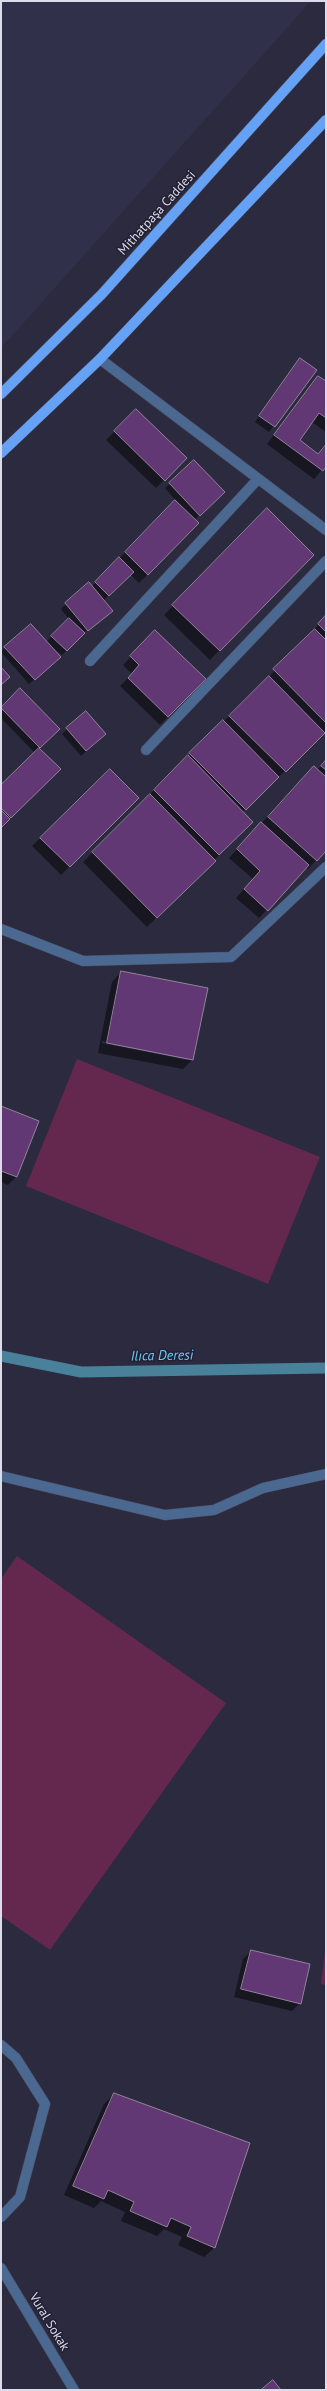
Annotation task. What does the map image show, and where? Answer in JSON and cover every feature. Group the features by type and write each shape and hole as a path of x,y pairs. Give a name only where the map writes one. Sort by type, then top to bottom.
{"main road":[{"name":"Mithatpaşa Caddesi","path":"1,394 102,294 326,44"},
{"path":"1,453 100,359 326,120"}],"street":[{"path":"100,359 326,530"},
{"path":"90,661 258,479"},
{"path":"146,750 326,561"},
{"path":"1,929 83,960 231,957 326,866"},
{"path":"1,1476 165,1515 214,1510 263,1488 326,1474"},
{"path":"1,2045 16,2058 45,2104 20,2197 1,2217"},
{"name":"Vural Sokak","path":"1,2268 74,2390"}],"shaded area":[{"path":"1,1 311,1 1,348"},
{"path":"77,1059 320,1157 268,1284 26,1186"},
{"path":"17,1556 226,1703 50,1950 1,1916 1,1579"},
{"path":"326,1943 326,1985 321,1984"}],"building":[{"path":"300,358 317,370 275,427 259,416"},
{"path":"318,376 326,381 326,418 319,413 300,440 318,454 326,444 326,467 323,471 274,435"},
{"path":"136,409 187,458 165,481 114,431"},
{"path":"194,460 225,492 200,516 169,483"},
{"path":"175,500 199,523 148,575 125,552"},
{"path":"267,508 314,555 220,651 172,605"},
{"path":"119,557 134,572 109,596 95,582"},
{"path":"89,582 113,611 88,631 65,603"},
{"path":"326,615 326,632 318,624"},
{"path":"69,618 85,633 67,651 51,636"},
{"path":"31,624 61,657 35,680 4,647"},
{"path":"315,629 326,640 326,723 273,669"},
{"path":"155,630 206,679 168,717 128,678 139,665 130,656"},
{"path":"1,667 10,677 1,685"},
{"path":"269,676 325,733 286,772 229,716"},
{"path":"20,688 60,729 40,748 1,708"},
{"path":"86,711 106,734 86,751 66,728"},
{"path":"223,720 279,777 246,810 189,753"},
{"path":"39,748 61,769 11,818 1,808 1,785"},
{"path":"188,755 253,822 219,855 154,790"},
{"path":"326,760 326,770 321,766"},
{"path":"314,766 326,777 326,851 317,861 268,817"},
{"path":"110,769 139,798 70,867 40,838"},
{"path":"150,794 216,861 157,918 92,852"},
{"path":"1,810 10,819 1,828"},
{"path":"261,822 309,865 268,911 244,889 260,871 237,849"},
{"path":"121,971 208,988 193,1060 107,1043"},
{"path":"1,1106 39,1121 17,1177 1,1171"},
{"path":"251,1950 310,1964 301,2004 241,1989"},
{"path":"114,2093 250,2143 215,2248 187,2236 191,2227 171,2218 167,2227 130,2211 134,2202 108,2190 104,2199 73,2186"},
{"path":"273,2380 281,2390 261,2390"}],"waterway":[{"name":"Ilıca Deresi","path":"1,1356 81,1372 326,1368"}]}
